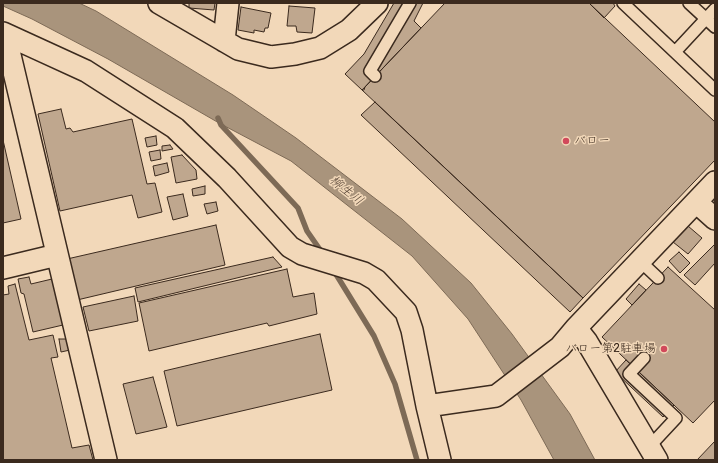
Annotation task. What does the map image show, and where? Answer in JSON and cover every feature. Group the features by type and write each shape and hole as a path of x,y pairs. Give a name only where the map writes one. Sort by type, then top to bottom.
{"street":[{"path":"159,3 238,50 271,57 320,48 349,30 377,3"},
{"path":"224,41 228,3"},
{"path":"4,33 106,460"},
{"path":"4,33 86,71 175,128 227,178 290,247 302,254 364,273 376,280 406,312 412,330 427,406 440,460"},
{"path":"427,406 496,396 556,350 715,182"},
{"path":"696,202 715,219"},
{"path":"3,268 57,255"},
{"path":"576,328 587,342 653,454"}],"lane":[{"path":"375,76 370,71 410,3"},
{"path":"623,3 715,90"},
{"path":"689,3 715,27"},
{"path":"675,52 715,9"},
{"path":"640,261 658,278"},
{"path":"644,358 629,374 676,414 653,454"}],"water":[{"name":"柳生川","path":"3,3 79,3 96,11 233,95 296,138 402,219 471,283 512,334 570,414 595,460 554,460 521,400 468,319 412,256 291,161 219,123 108,59 32,19 3,6"}],"building":[{"path":"189,3 215,3 214,10 189,8"},
{"path":"394,3 423,3 414,21 421,28 365,87 364,90 362,90 345,74 364,54"},
{"name":"バロー","path":"445,3 589,3 715,122 715,160 583,298 362,90"},
{"path":"589,3 613,3 615,6 604,18"},
{"path":"289,6 315,8 312,33 297,32 296,26 287,26"},
{"path":"241,7 271,13 268,28 265,28 264,32 254,30 254,33 238,30"},
{"path":"375,102 583,298 570,312 361,115"},
{"path":"61,109 66,129 70,128 73,132 132,119 147,184 155,183 162,212 138,218 132,195 60,211 38,114"},
{"path":"156,136 157,145 147,147 145,138"},
{"path":"3,140 21,219 3,223"},
{"path":"170,145 173,149 162,151 162,146"},
{"path":"160,150 161,159 151,161 149,152"},
{"path":"182,155 196,170 197,179 176,183 171,157"},
{"path":"167,163 169,172 155,176 153,166"},
{"path":"205,186 205,194 193,196 192,189"},
{"path":"183,194 188,216 173,220 167,197"},
{"path":"216,202 218,211 207,214 204,204"},
{"path":"216,225 225,265 77,300 67,259"},
{"path":"688,226 702,238 688,254 673,242"},
{"path":"715,244 715,263 695,285 684,275"},
{"path":"679,252 690,263 680,273 669,261"},
{"path":"273,257 282,267 138,302 135,288"},
{"name":"バロー第2駐車場","path":"668,267 715,310 715,400 693,423 602,337"},
{"path":"287,269 293,297 314,293 317,314 269,326 267,323 149,351 139,303"},
{"path":"29,277 31,284 52,279 63,325 33,332 24,294 21,293 18,279"},
{"path":"15,284 29,340 53,335 58,357 51,358 72,448 89,445 93,460 3,460 3,295 9,294 8,286"},
{"path":"639,284 646,290 632,305 626,299"},
{"path":"134,296 138,321 89,331 83,307"},
{"path":"320,334 332,390 177,426 164,371"},
{"path":"59,339 67,339 70,350 61,352"},
{"path":"626,360 674,405 663,417 615,372"},
{"path":"153,377 167,427 136,434 123,384"},
{"path":"715,441 715,460 697,460"}],"waterway":[{"path":"218,118 221,125 298,208 307,231 323,254"},
{"path":"334,271 374,336 395,384 417,460"}],"place":[{"name":"バロー","path":"566,141"},
{"name":"バロー第2駐車場","path":"664,349"}]}
